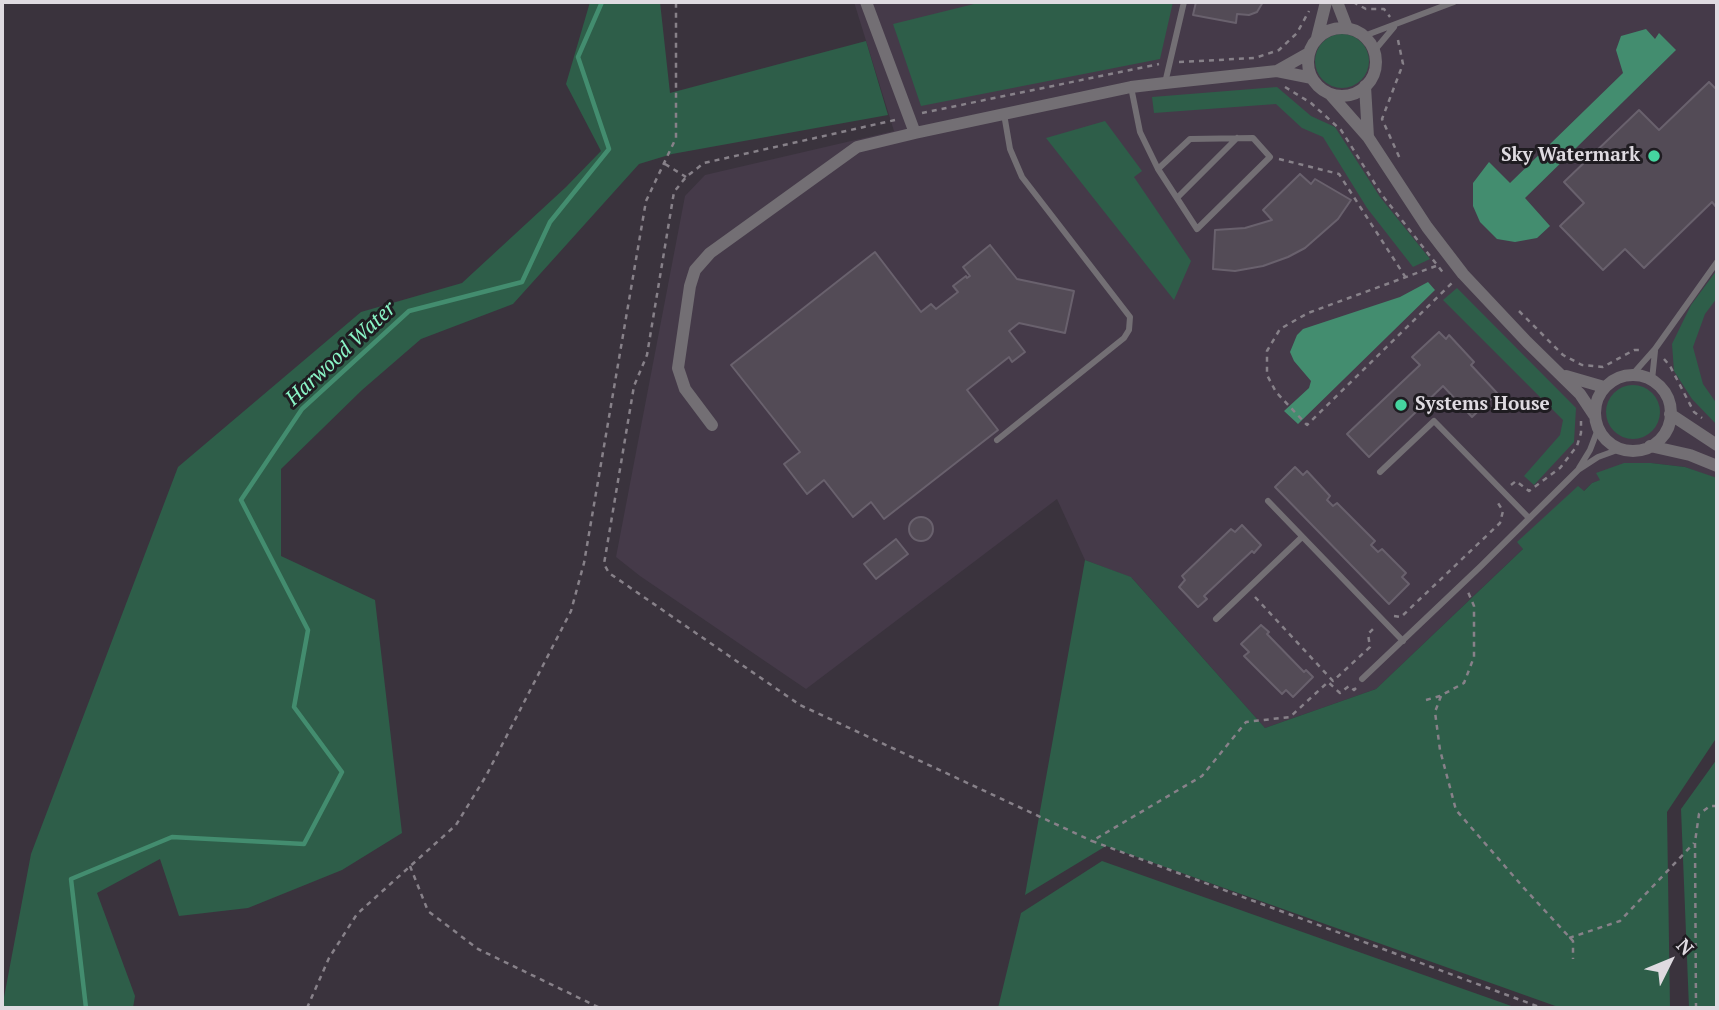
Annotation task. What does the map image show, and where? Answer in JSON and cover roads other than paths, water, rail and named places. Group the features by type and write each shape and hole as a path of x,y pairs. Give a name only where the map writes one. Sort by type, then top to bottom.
{"street":[{"path":"866,2 915,133"},
{"path":"1278,77 1308,53 1317,38 1326,2"},
{"path":"1337,2 1347,27"},
{"path":"1317,38 1336,28 1347,27 1364,36 1374,51 1376,63 1373,76 1365,86 1349,95 1330,94"},
{"path":"1308,53 1312,78 1368,136 1427,227 1463,274 1580,394 1607,441 1620,449 1635,451 1650,446 1662,436 1670,414 1666,395 1652,380 1632,374 1622,376 1604,387 1597,400 1594,415"},
{"path":"712,425 685,389 678,368 690,286 695,270 710,253 857,147 1131,87 1278,77 1312,78"},
{"path":"1365,86 1368,136"},
{"path":"1562,374 1604,387"},
{"path":"1670,414 1717,445"},
{"path":"1650,446 1690,455 1717,466"}],"lane":[{"path":"1165,83 1184,2"},
{"path":"1364,36 1454,2"},
{"path":"1374,51 1395,26"},
{"path":"1131,87 1140,132 1158,169 1197,229 1270,157 1253,138 1190,139 1158,169"},
{"path":"998,440 1124,338 1129,330 1130,317 1022,177 1010,149 1003,114"},
{"path":"1177,198 1237,138"},
{"path":"1632,374 1655,349 1717,262"},
{"path":"1652,380 1655,349"},
{"path":"1380,472 1434,421 1528,517"},
{"path":"1578,470 1598,429"},
{"path":"1362,679 1578,470 1598,457 1620,449"},
{"path":"1268,501 1403,641"},
{"path":"1216,619 1303,537"}],"waterway":[{"name":"Harwood Water","path":"86,1008 71,879 172,837 304,844 342,772 294,707 308,630 241,500 302,409 409,311 522,282 550,222 609,149 578,57 602,2"}],"place":[{"name":"Sky Watermark","path":"1654,156"},
{"name":"Systems House","path":"1401,405"}]}
